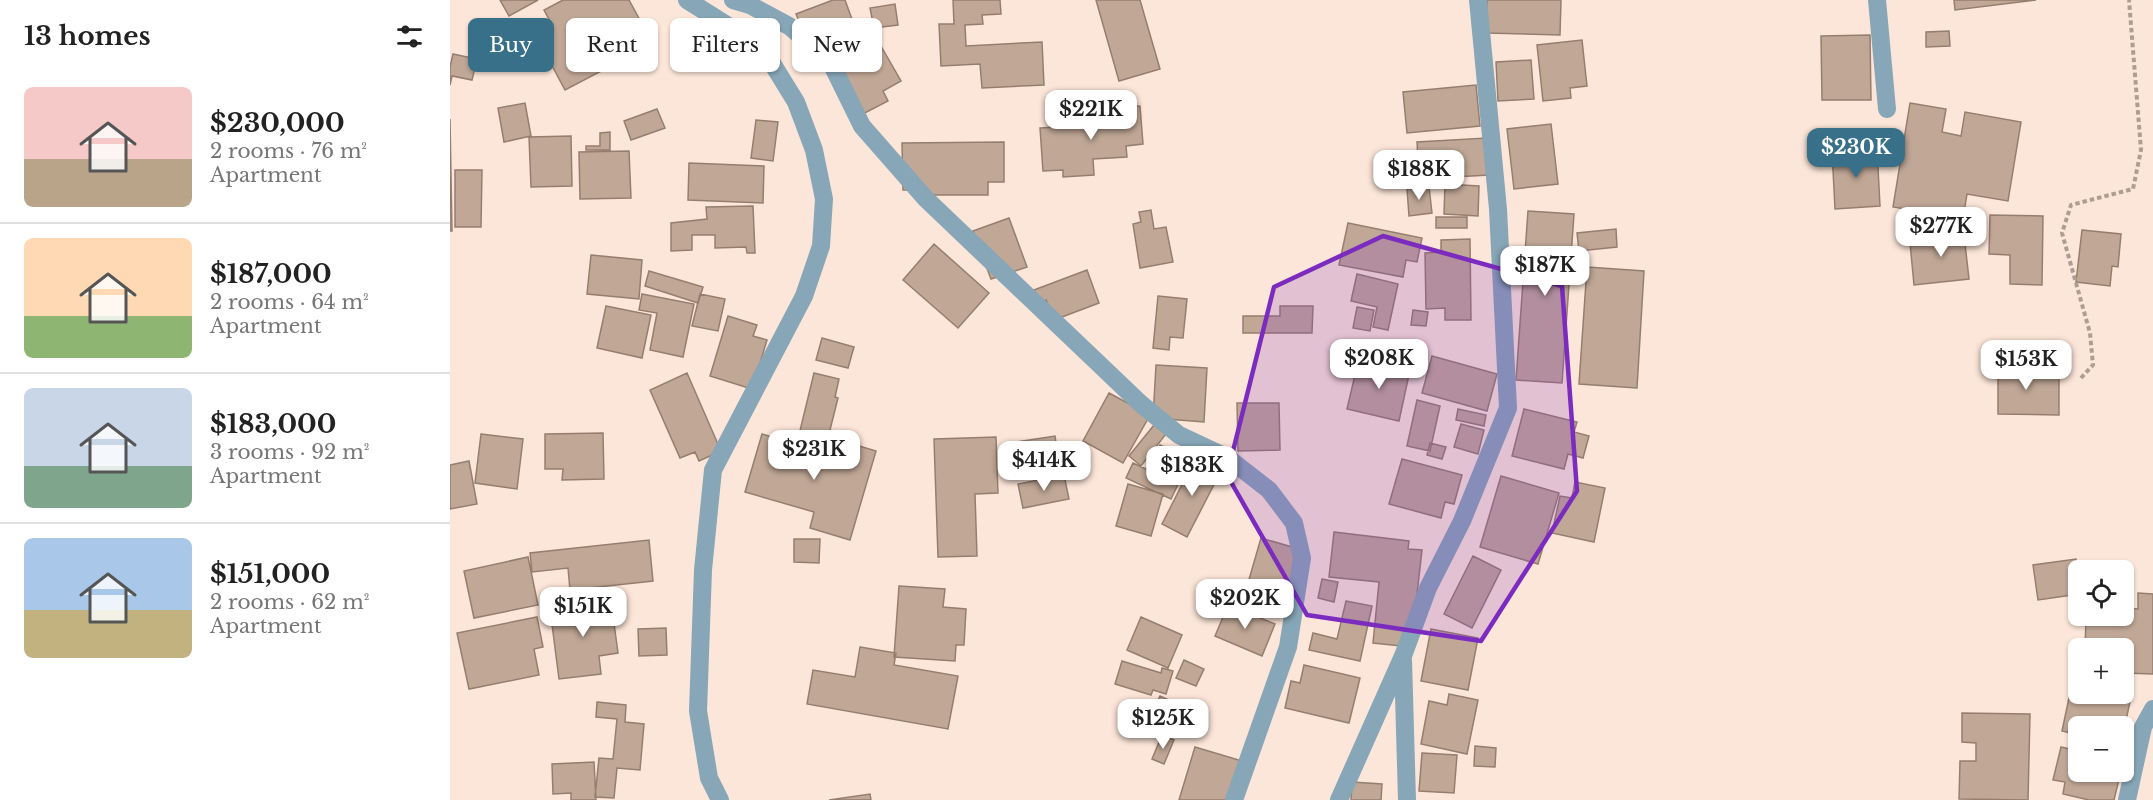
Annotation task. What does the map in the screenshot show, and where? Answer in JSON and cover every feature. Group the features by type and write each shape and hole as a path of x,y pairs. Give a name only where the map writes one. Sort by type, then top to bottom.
{"street":[{"path":"687,0 762,47 796,102 814,150 824,199 821,246 804,296 713,470 703,570 698,711 709,778 720,800"},
{"path":"733,0 750,5 789,26 830,61 862,126 926,199 1141,404 1179,435 1228,458 1269,490 1294,523 1302,558 1288,647 1234,800"},
{"path":"1339,800 1403,656 1428,588 1462,521 1508,408 1497,209 1478,0"},
{"path":"1877,0 1887,109"},
{"path":"1403,656 1407,800"},
{"path":"2127,800 2143,727 2153,709"}],"path":[{"path":"2081,378 2093,365 2090,333 2062,233 2071,205 2133,189 2141,150 2129,0"}],"highlighted area":[{"path":"1383,236 1562,286 1577,491 1481,641 1307,615 1227,475 1274,287"}],"building":[{"path":"500,0 538,0 509,16"},
{"path":"563,0 629,0 639,18 566,18 566,72 599,72 565,90 554,69 554,18 548,18 544,10"},
{"path":"833,0 845,0 852,18 798,18 796,14"},
{"path":"953,0 1000,0 1001,14 982,15 983,24 965,25 966,46 1042,42 1044,85 982,88 980,64 941,66 939,24 954,24"},
{"path":"1096,0 1140,0 1160,69 1119,81"},
{"path":"1487,0 1561,0 1560,35 1486,33"},
{"path":"1954,0 2036,0 1955,10"},
{"path":"895,4 898,25 882,27 882,18 872,18 870,8"},
{"path":"1949,31 1950,46 1926,47 1926,32"},
{"path":"1870,35 1871,100 1822,100 1821,36"},
{"path":"1582,40 1587,86 1570,88 1571,98 1543,101 1537,45"},
{"path":"882,48 901,81 883,91 888,101 859,116 831,72 882,72"},
{"path":"453,54 468,57 468,72 474,72 472,80 452,76 450,85"},
{"path":"1531,60 1534,99 1498,101 1496,62"},
{"path":"1476,85 1480,126 1407,133 1403,92"},
{"path":"525,103 531,136 504,142 498,108"},
{"path":"1910,103 1946,109 1942,132 1961,136 1965,112 2021,122 2008,201 1967,194 1963,219 1893,207"},
{"path":"1140,106 1143,144 1126,146 1127,157 1093,159 1094,175 1063,177 1063,170 1043,171 1040,128 1091,125 1090,109"},
{"path":"657,109 665,128 631,140 624,121"},
{"path":"450,119 452,231 450,231"},
{"path":"756,120 778,122 773,161 751,158"},
{"path":"1551,124 1558,184 1514,189 1507,129"},
{"path":"610,132 610,150 586,150 586,146 600,146 600,133"},
{"path":"571,136 572,186 531,187 529,137"},
{"path":"1487,138 1489,175 1419,179 1417,142"},
{"path":"1004,142 1004,182 988,182 988,195 924,195 924,190 903,190 902,143"},
{"path":"1877,148 1880,206 1835,209 1832,151"},
{"path":"629,151 631,198 580,199 579,152"},
{"path":"689,163 764,166 763,203 688,200"},
{"path":"455,170 482,170 481,227 455,227"},
{"path":"1445,184 1479,186 1478,216 1444,214"},
{"path":"1429,187 1432,213 1409,216 1407,189"},
{"path":"753,206 755,253 747,253 746,247 715,248 715,235 692,235 692,250 671,251 671,223 707,219 706,207"},
{"path":"1151,210 1154,229 1166,227 1173,262 1140,268 1133,224 1141,222 1139,212"},
{"path":"1528,211 1574,214 1562,383 1516,380"},
{"path":"1990,215 2043,216 2042,285 2010,284 2010,255 1989,254"},
{"path":"1436,217 1467,217 1467,228 1436,228"},
{"path":"1009,218 1027,267 991,279 973,231"},
{"path":"1348,223 1422,238 1417,262 1406,260 1403,277 1339,265"},
{"path":"1963,226 1969,279 1914,285 1910,243 1938,240 1937,228"},
{"path":"1616,229 1617,247 1579,251 1577,233"},
{"path":"2082,230 2121,234 2118,267 2112,266 2110,286 2076,282"},
{"path":"1470,239 1471,320 1445,320 1445,308 1426,309 1425,253 1441,252 1441,240"},
{"path":"934,244 989,293 958,328 903,280"},
{"path":"591,255 642,260 639,299 587,294"},
{"path":"1587,267 1644,271 1637,388 1579,384"},
{"path":"1087,270 1099,303 1054,320 1046,300 1039,303 1034,290"},
{"path":"649,271 703,287 698,303 645,286"},
{"path":"1357,274 1398,284 1388,330 1373,327 1377,307 1351,301"},
{"path":"642,294 694,304 683,357 650,350 657,313 639,310"},
{"path":"700,294 725,299 718,331 692,326"},
{"path":"1158,296 1187,299 1183,338 1170,337 1169,350 1153,348"},
{"path":"606,306 651,315 642,358 597,348"},
{"path":"1280,306 1313,306 1312,333 1243,333 1243,316 1280,316"},
{"path":"1357,307 1374,310 1370,331 1353,328"},
{"path":"1413,310 1428,312 1426,326 1411,325"},
{"path":"728,316 757,325 753,336 767,340 752,389 710,376"},
{"path":"822,338 854,347 848,368 816,360"},
{"path":"1432,356 1497,374 1487,411 1422,393"},
{"path":"1359,358 1410,370 1399,421 1347,409"},
{"path":"1998,362 2033,362 2033,377 2059,377 2059,415 1998,414"},
{"path":"1156,365 1207,368 1204,422 1153,418"},
{"path":"687,373 721,451 699,461 695,452 680,458 650,390"},
{"path":"814,373 839,379 835,397 838,398 825,450 797,443"},
{"path":"1109,393 1150,415 1123,463 1083,441"},
{"path":"1417,400 1440,406 1430,451 1407,446"},
{"path":"1237,403 1279,403 1280,450 1238,451"},
{"path":"1458,409 1486,415 1484,426 1456,420"},
{"path":"1524,409 1577,422 1574,432 1589,436 1583,458 1568,454 1564,469 1512,456"},
{"path":"1461,424 1484,430 1478,454 1454,447"},
{"path":"1154,425 1166,434 1141,466 1129,456"},
{"path":"603,433 604,479 562,480 563,469 545,469 545,434"},
{"path":"481,434 523,439 517,489 475,483"},
{"path":"762,434 835,456 839,440 876,451 850,540 810,528 814,512 745,492"},
{"path":"1055,436 1060,470 1016,477 1010,443"},
{"path":"996,437 998,493 975,494 977,556 938,557 934,439"},
{"path":"1430,443 1446,447 1442,459 1427,455"},
{"path":"1160,445 1190,459 1171,499 1126,478 1133,463 1148,470"},
{"path":"1196,457 1221,471 1187,537 1162,524"},
{"path":"1402,459 1462,475 1454,504 1445,502 1441,518 1389,504"},
{"path":"469,461 477,504 450,509 450,465"},
{"path":"1064,475 1069,499 1023,508 1018,484"},
{"path":"1501,476 1559,493 1538,564 1480,547"},
{"path":"1575,482 1605,488 1594,542 1552,533 1560,496 1572,498"},
{"path":"1128,484 1163,494 1151,536 1116,526"},
{"path":"1334,532 1409,541 1408,549 1422,550 1411,647 1373,643 1379,582 1329,577"},
{"path":"1261,538 1306,551 1293,595 1248,583"},
{"path":"794,539 820,539 819,563 794,562"},
{"path":"649,540 653,581 570,590 568,568 532,572 530,553"},
{"path":"1473,556 1501,570 1472,628 1444,614"},
{"path":"528,557 538,605 474,618 464,571"},
{"path":"2068,560 2068,596 2038,600 2033,565"},
{"path":"1322,579 1338,582 1334,602 1318,598"},
{"path":"899,586 945,589 943,607 966,609 964,645 956,645 955,661 894,657"},
{"path":"1236,591 1267,603 1262,614 1232,601"},
{"path":"2138,593 2153,594 2153,674 2134,673 2134,638 2085,638 2086,626 2134,626 2134,609 2138,609"},
{"path":"611,601 618,653 599,656 601,674 559,679 550,609"},
{"path":"1346,601 1372,606 1360,661 1309,650 1313,633 1337,639"},
{"path":"1228,605 1275,624 1262,656 1215,636"},
{"path":"537,617 543,647 534,649 539,675 469,689 457,633"},
{"path":"1141,617 1182,635 1168,668 1127,650"},
{"path":"666,628 667,655 639,656 638,629"},
{"path":"1431,629 1478,638 1468,690 1421,681"},
{"path":"860,647 896,653 894,665 958,676 948,729 807,704 813,670 855,677"},
{"path":"1184,660 1204,669 1196,686 1176,678"},
{"path":"1122,661 1161,673 1162,668 1173,671 1166,694 1153,690 1151,695 1115,684"},
{"path":"1304,665 1360,678 1349,723 1285,708 1291,681 1300,683"},
{"path":"1449,694 1478,700 1467,754 1421,744 1429,701 1447,705"},
{"path":"1160,696 1184,707 1174,727 1151,716"},
{"path":"597,702 626,705 625,722 644,724 640,770 617,768 614,798 595,797 599,758 613,759 617,719 596,717"},
{"path":"2068,703 2129,704 2127,716 2068,716 2068,732 2062,731"},
{"path":"1962,713 2030,714 2028,800 1959,799 1960,761 1976,761 1976,743 1962,742"},
{"path":"1162,735 1174,740 1164,764 1152,759"},
{"path":"1475,746 1496,748 1495,767 1474,766"},
{"path":"1195,747 1242,761 1230,800 1179,800"},
{"path":"2061,747 2068,749 2068,782 2118,782 2114,800 2089,800 2063,794 2065,782 2053,780"},
{"path":"1422,753 1457,755 1454,793 1419,791"},
{"path":"594,762 596,800 571,800 571,793 553,794 552,764"},
{"path":"1352,782 1382,784 1381,800 1351,800"},
{"path":"870,794 871,800 829,800"}]}
